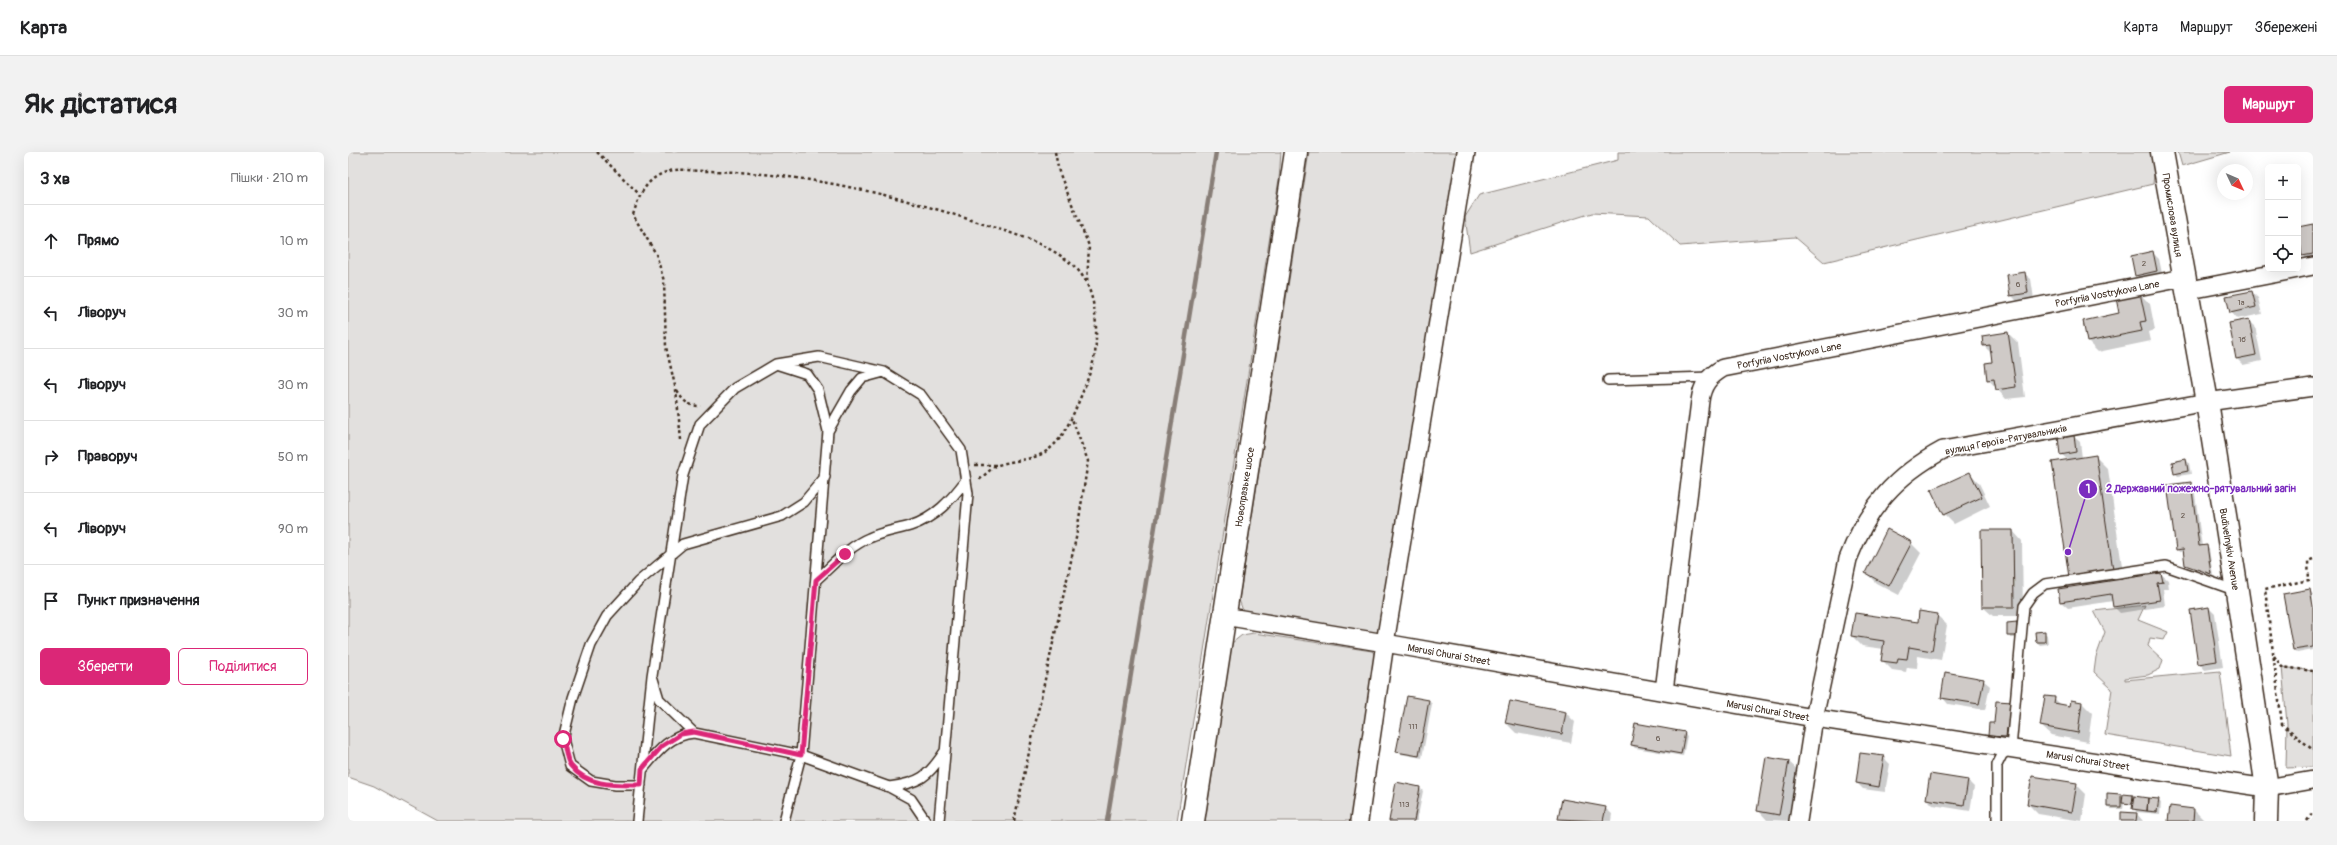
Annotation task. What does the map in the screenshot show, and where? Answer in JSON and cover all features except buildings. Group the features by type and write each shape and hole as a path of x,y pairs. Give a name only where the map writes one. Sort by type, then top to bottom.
{"main road":[{"name":"Новопразьке шосе","path":"1192,821 1296,152"},
{"name":"Промислова вулиця","path":"2162,152 2184,284"},
{"name":"Budivelnykiv Avenue","path":"2184,284 2207,402 2268,788 2266,821"}],"street":[{"path":"1359,821 1385,642 1466,152"},
{"name":"Porfyriia Vostrykova Lane","path":"2301,268 2313,266"},
{"name":"Porfyriia Vostrykova Lane","path":"1711,376 1723,368 2184,284 2275,272"},
{"path":"1664,691 1700,401 1704,385 1711,376"},
{"name":"вулиця Героїв-Рятувальників","path":"1798,821 1814,718 1848,559 1870,514 1902,477 1922,462 1943,450 2207,402 2313,387"},
{"name":"Marusi Churai Street","path":"1224,616 1385,642 1814,718 2268,788 2313,780"}],"lane":[{"path":"637,821 652,676 683,475 700,424 735,388 776,364 819,357 884,372 921,395 961,450 968,494 939,821"},
{"path":"776,364 807,374 818,390 828,431 801,755 784,821"},
{"path":"828,431 851,391 862,378 884,372"},
{"path":"1608,380 1711,376"},
{"path":"641,785 616,785 591,781 570,766 563,739 573,698 591,645 607,616 638,582 671,552 683,544 706,536 782,516 804,502 825,477"},
{"path":"816,580 845,554 868,538 912,525 932,515 949,502 966,480"},
{"path":"1997,821 1998,764 2002,756 2010,748 2024,606 2033,593 2045,584 2166,566 2237,591"},
{"path":"652,676 659,699 694,732"},
{"path":"642,769 662,746 681,734 694,732 801,755 889,787 911,799 926,821"},
{"path":"889,787 910,785 926,777 946,749"}],"path":[{"path":"597,152 639,194"},
{"path":"961,450 976,465 997,465 1043,456 1060,438 1072,419 1095,356 1096,337 1094,309 1087,283 1089,246 1059,172 1055,152"},
{"path":"682,446 676,390 666,347 664,281 656,254 633,215 639,194 652,179 674,170 749,171 810,179 866,190 903,200 962,217 1042,244 1075,267 1087,283"},
{"path":"676,390 684,402 692,406 704,406"},
{"path":"1014,821 1076,538 1088,461 1072,419"},
{"path":"968,494 979,480 997,465"},
{"path":"2313,559 2308,560 2309,580 2265,589 2282,724 2313,750"},
{"path":"2274,656 2282,667 2313,671"},
{"path":"2307,821 2313,812"}],"shaded area":[{"path":"348,152 1281,152 1279,179 1177,821 438,821 374,786 348,777"},
{"path":"1309,152 1461,152 1381,636 1245,616 1239,600"},
{"path":"1618,152 2150,152 2155,164 2153,184 1824,262 1795,237 1680,246 1649,216 1592,213 1470,252 1465,217 1479,195 1618,160"},
{"path":"2178,152 2230,152 2182,166"},
{"path":"2145,605 2138,620 2168,632 2164,640 2150,638 2148,646 2163,660 2160,669 2148,675 2125,678 2125,680 2220,671 2231,756 2105,735 2112,689 2094,672 2096,657 2105,632 2094,611"},
{"path":"1254,633 1372,651 1380,661 1355,821 1205,821 1232,643 1242,635"},
{"path":"2282,667 2313,671 2313,767 2286,768 2287,724"}],"waterway":[{"path":"1107,821 1216,152"}],"place":[{"name":"2 Державний пожежно-рятувальний загін","path":"2068,552"}],"route":[{"path":"563,739 570,766 591,781 616,785 641,785 642,769 662,746 681,734 694,732 801,755 816,580 845,554"}]}
